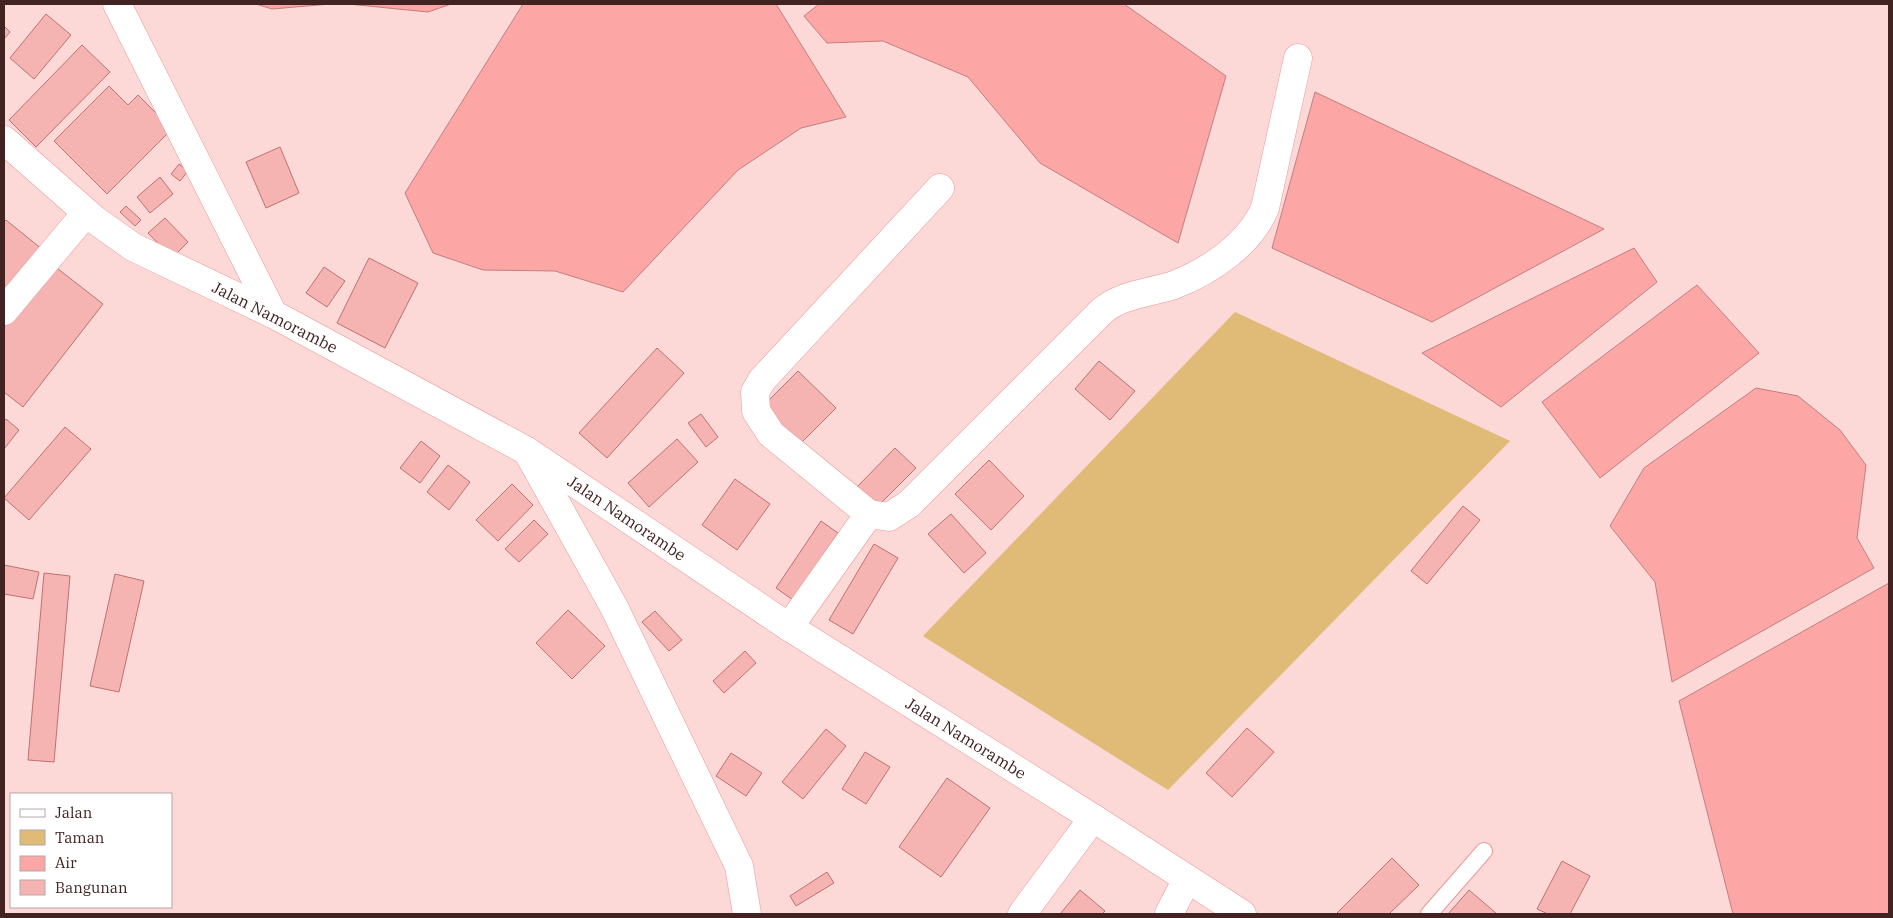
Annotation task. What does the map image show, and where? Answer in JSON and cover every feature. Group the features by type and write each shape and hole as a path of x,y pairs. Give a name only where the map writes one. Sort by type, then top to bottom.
{"street":[{"path":"117,4 274,314"},
{"path":"940,188 762,380 755,392 756,411 771,434 869,514 889,518 908,504 1111,303 1173,285 1220,261 1250,234 1265,208 1298,58"},
{"name":"Jalan Namorambe","path":"4,140 86,213 133,247 274,314 527,451 789,628 1094,818 1242,914"},
{"path":"4,311 86,213"},
{"path":"527,451 614,607 739,866 747,914"},
{"path":"789,628 869,514"},
{"path":"1022,914 1094,818"},
{"path":"1169,914 1187,878"}],"lane":[{"path":"1429,914 1484,851"}],"green space":[{"path":"1235,312 1510,441 1168,790 923,636"}],"water":[{"path":"256,4 330,4 272,9"},
{"path":"348,4 451,4 428,12"},
{"path":"523,4 776,4 846,117 801,128 738,170 623,292 555,271 483,270 433,253 405,193"},
{"path":"819,4 1124,4 1226,76 1178,243 1040,163 968,77 883,41 827,43 804,16"},
{"path":"1315,92 1604,229 1432,322 1272,248"},
{"path":"1634,248 1657,282 1501,407 1422,353"},
{"path":"1697,285 1759,353 1600,478 1542,402"},
{"path":"1756,388 1798,396 1840,430 1866,465 1857,538 1874,568 1672,682 1655,582 1610,526 1644,468"},
{"path":"1889,583 1889,914 1733,914 1679,701"}],"building":[{"path":"46,14 71,35 34,79 10,58"},
{"path":"4,26 10,32 4,39"},
{"path":"82,45 110,72 36,147 9,120"},
{"path":"109,86 128,105 138,95 172,129 107,194 54,141"},
{"path":"280,147 299,193 266,208 246,162"},
{"path":"179,164 188,171 180,181 171,174"},
{"path":"160,177 173,194 150,213 137,197"},
{"path":"126,206 141,220 135,226 120,212"},
{"path":"165,218 188,242 172,258 148,233"},
{"path":"6,220 48,254 4,298 4,222"},
{"path":"369,258 418,283 385,348 337,323"},
{"path":"53,265 103,304 23,407 4,392 4,327"},
{"path":"324,267 345,281 327,307 306,293"},
{"path":"657,348 684,373 607,458 579,433"},
{"path":"1099,361 1135,391 1110,420 1075,389"},
{"path":"798,371 836,408 800,444 762,407"},
{"path":"701,414 718,437 706,447 688,423"},
{"path":"6,419 19,430 4,449 4,422"},
{"path":"65,427 91,449 29,520 4,498"},
{"path":"677,439 698,462 649,507 628,483"},
{"path":"421,441 440,456 420,483 400,468"},
{"path":"895,448 916,468 877,507 857,487"},
{"path":"989,460 1024,496 991,530 955,494"},
{"path":"448,465 470,482 449,510 427,492"},
{"path":"735,479 770,504 737,550 702,525"},
{"path":"512,484 533,505 498,541 476,520"},
{"path":"1463,506 1480,520 1427,584 1411,571"},
{"path":"951,514 986,553 964,573 928,534"},
{"path":"534,520 548,534 519,562 505,549"},
{"path":"821,521 838,533 793,600 776,588"},
{"path":"874,544 898,558 853,634 829,620"},
{"path":"4,565 39,572 33,599 4,594"},
{"path":"44,573 70,576 54,762 28,760"},
{"path":"115,574 144,581 119,692 90,686"},
{"path":"568,610 605,646 572,679 536,643"},
{"path":"655,611 682,640 669,651 642,622"},
{"path":"745,651 756,663 724,693 713,681"},
{"path":"1247,728 1274,752 1232,797 1206,773"},
{"path":"826,729 846,746 803,799 782,782"},
{"path":"865,752 890,767 866,804 842,789"},
{"path":"731,753 762,773 746,796 716,776"},
{"path":"947,778 990,808 941,877 899,847"},
{"path":"1392,858 1419,885 1389,914 1338,914 1337,913"},
{"path":"1562,861 1590,876 1570,914 1548,914 1537,909"},
{"path":"827,872 834,883 796,906 790,896"},
{"path":"1080,890 1105,911 1102,914 1060,914"},
{"path":"1469,890 1497,914 1448,914"}]}
